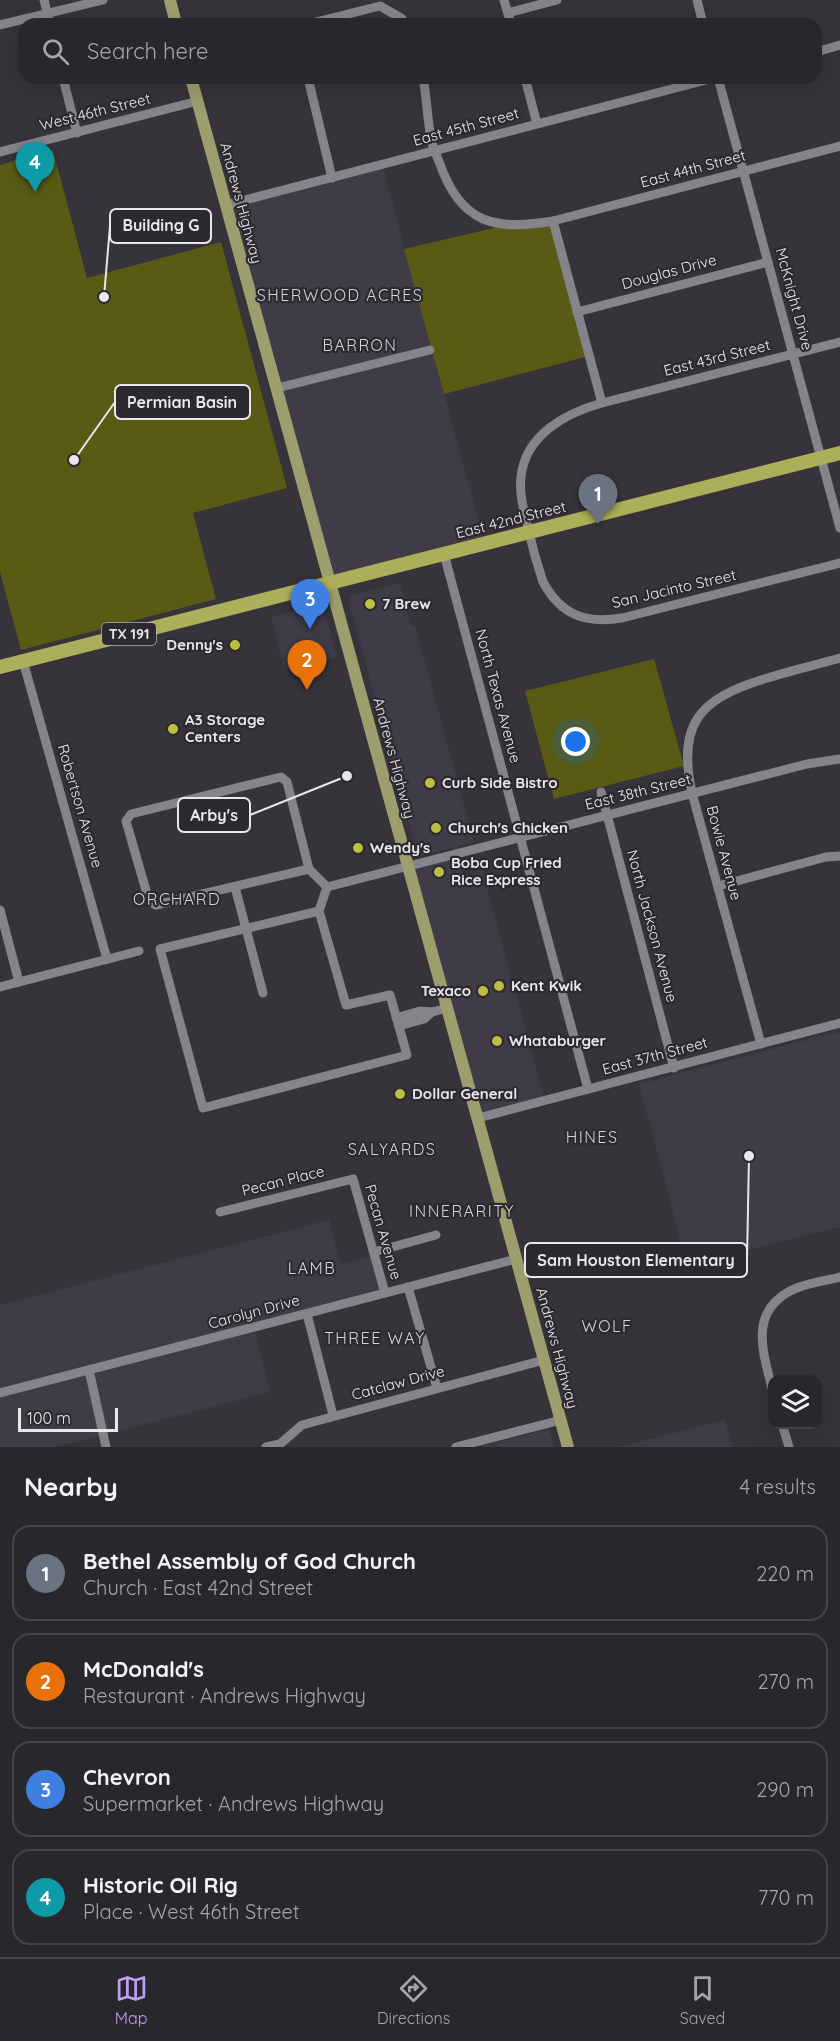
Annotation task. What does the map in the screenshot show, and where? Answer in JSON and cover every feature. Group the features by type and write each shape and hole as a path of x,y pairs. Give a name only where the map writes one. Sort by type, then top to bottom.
{"highway":[{"name":"East 42nd Street","path":"330,583 840,453"},
{"name":"TX 191","path":"0,667 330,583"}],"main road":[{"path":"170,0 174,18"},
{"name":"Andrews Highway","path":"193,84 568,1447"}],"street":[{"path":"44,0 48,18"},
{"path":"31,18 103,0"},
{"path":"504,0 509,18"},
{"path":"508,13 557,0"},
{"path":"697,0 702,18"},
{"path":"332,18 380,6 401,18"},
{"path":"0,26 18,21"},
{"path":"822,50 840,45"},
{"path":"65,84 77,132"},
{"path":"309,84 332,178"},
{"name":"East 44th Street","path":"424,84 430,132 450,190 456,199 474,214 491,222 509,225 520,226 553,220 840,146"},
{"path":"527,84 537,124"},
{"name":"East 45th Street","path":"226,205 693,84"},
{"name":"McKnight Drive","path":"718,84 840,528"},
{"name":"West 46th Street","path":"0,152 198,101"},
{"path":"553,220 602,403"},
{"name":"Douglas Drive","path":"577,312 768,262"},
{"name":"East 43rd Street","path":"529,532 521,490 521,474 527,456 542,434 559,420 573,412 602,403 840,342"},
{"path":"277,388 430,350"},
{"name":"San Jacinto Street","path":"529,532 543,582 554,599 569,612 599,621 661,608 840,563"},
{"name":"North Texas Avenue","path":"444,554 588,1089"},
{"name":"Bowie Avenue","path":"761,1044 693,793 687,767 688,743 694,724 705,708 723,694 743,685 840,658"},
{"name":"Robertson Avenue","path":"23,661 107,959"},
{"name":"East 38th Street","path":"327,887 807,764 840,759"},
{"path":"309,869 156,905 149,901 126,821 131,814 281,777 287,782 309,869 327,887 319,911 346,1005 390,995 407,1055 203,1108 160,950 319,911"},
{"name":"North Jackson Avenue","path":"601,792 674,1068"},
{"path":"718,886 826,857 840,856"},
{"path":"235,887 244,929 263,993"},
{"path":"0,910 19,982"},
{"path":"0,987 139,951"},
{"path":"397,1022 426,1011 432,1012 447,1008"},
{"name":"East 37th Street","path":"478,1118 840,1023"},
{"name":"Pecan Place","path":"220,1212 353,1179"},
{"name":"Pecan Avenue","path":"353,1179 385,1293"},
{"path":"374,1252 436,1235"},
{"name":"Carolyn Drive","path":"0,1393 516,1259"},
{"path":"769,1375 762,1346 762,1327 771,1308 791,1290 840,1277"},
{"path":"408,1287 437,1388"},
{"path":"307,1314 333,1415"},
{"name":"Catclaw Drive","path":"266,1447 280,1444 302,1425 333,1415 544,1360"},
{"path":"89,1370 106,1447"},
{"path":"456,1447 561,1420"},
{"path":"784,1429 789,1447"}],"shaded area":[{"path":"53,150 87,278 221,242 287,488 193,513 216,599 21,650 0,572 0,165"},
{"path":"382,165 485,544 330,583 226,205"},
{"path":"553,221 589,356 444,394 404,249 498,227"},
{"path":"400,583 411,626 415,625 474,842 418,857 349,602 352,595"},
{"path":"319,605 323,607 337,657 284,670 271,617"},
{"path":"654,659 684,766 554,799 525,691"},
{"path":"457,854 463,875 482,870 545,1101 478,1118 408,866"},
{"path":"836,1032 840,1034 840,1227 687,1265 639,1084"},
{"path":"329,1220 341,1264 373,1256 382,1292 254,1326 270,1392 56,1447 0,1447 0,1305"},
{"path":"725,1420 733,1447 619,1447"},
{"path":"549,1429 554,1447 479,1447"}],"place":[{"name":"Historic Oil Rig","path":"35,192"},
{"name":"Building G","path":"104,297"},
{"name":"Permian Basin","path":"74,460"},
{"name":"Bethel Assembly of God Church","path":"598,524"},
{"name":"7 Brew","path":"370,604"},
{"name":"Chevron","path":"310,629"},
{"name":"Denny's","path":"235,645"},
{"name":"McDonald's","path":"307,690"},
{"name":"A3 Storage Centers","path":"173,729"},
{"name":"Arby's","path":"347,776"},
{"name":"Curb Side Bistro","path":"430,783"},
{"name":"Church's Chicken","path":"436,828"},
{"name":"Wendy's","path":"358,848"},
{"name":"Boba Cup Fried Rice Express","path":"439,872"},
{"name":"Kent Kwik","path":"499,986"},
{"name":"Texaco","path":"483,991"},
{"name":"Whataburger","path":"497,1041"},
{"name":"Dollar General","path":"400,1094"},
{"name":"Sam Houston Elementary","path":"749,1156"}],"district":[{"name":"SHERWOOD ACRES","path":"340,295"},
{"name":"BARRON","path":"360,345"},
{"name":"ORCHARD","path":"177,899"},
{"name":"HINES","path":"592,1137"},
{"name":"SALYARDS","path":"392,1149"},
{"name":"INNERARITY","path":"462,1211"},
{"name":"LAMB","path":"312,1268"},
{"name":"WOLF","path":"607,1326"},
{"name":"THREE WAY","path":"375,1338"}]}
